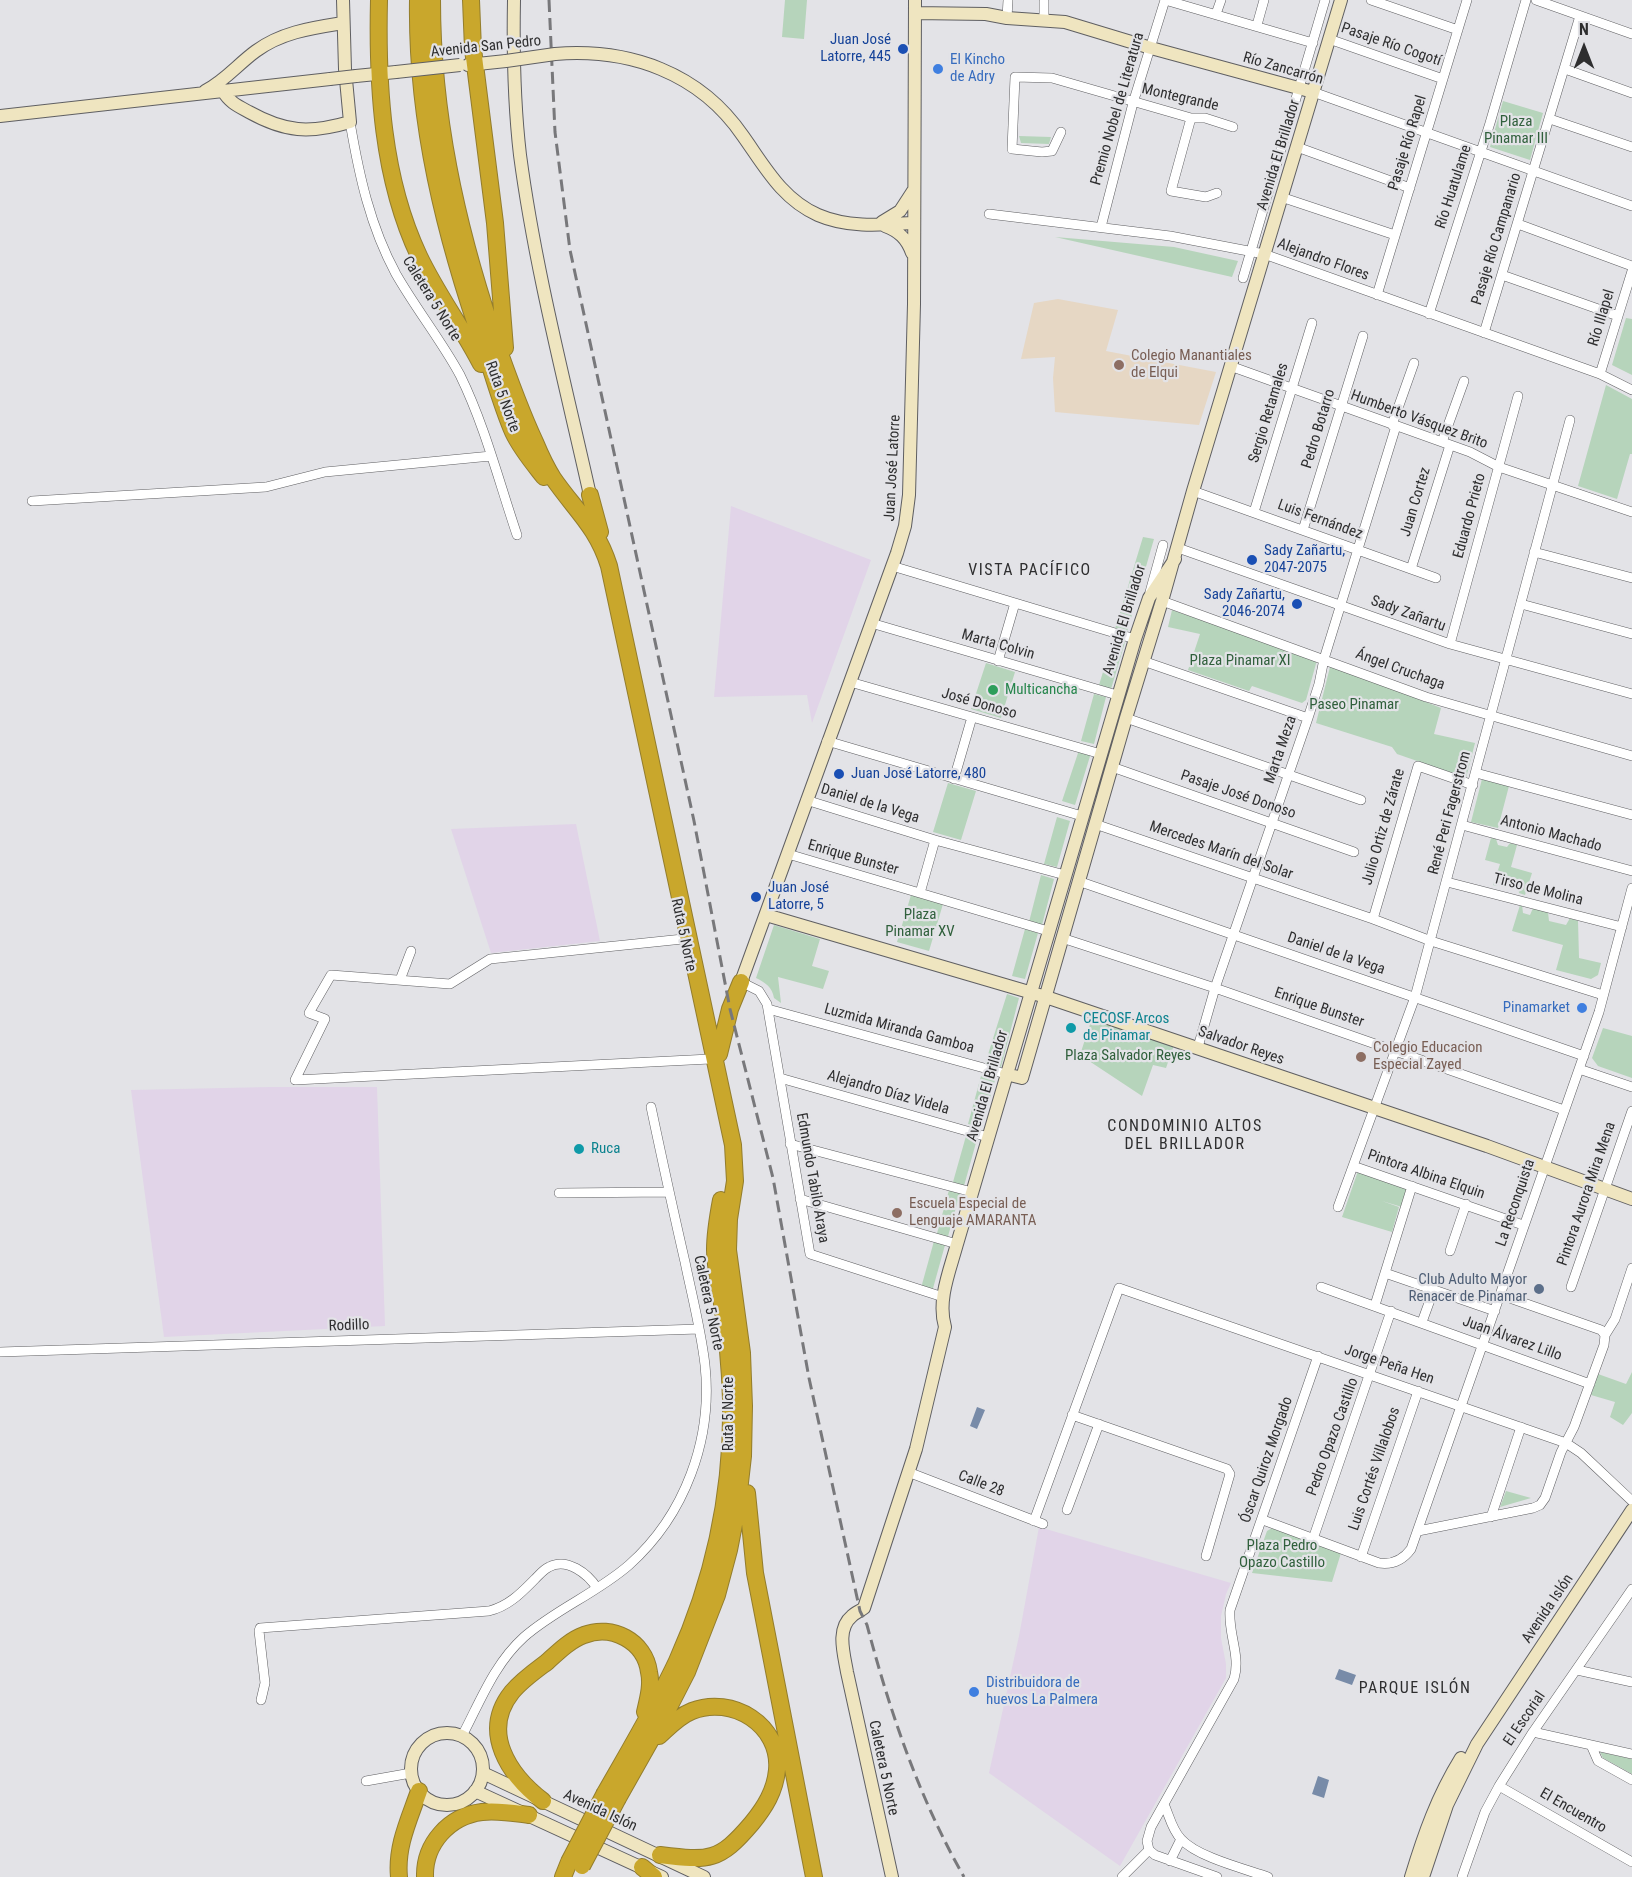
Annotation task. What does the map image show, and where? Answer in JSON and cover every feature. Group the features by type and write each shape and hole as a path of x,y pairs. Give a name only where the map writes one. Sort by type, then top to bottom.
{"highway":[{"path":"379,0 388,72 384,121 391,169 400,207 411,237 436,290 477,355 504,404"},
{"name":"Ruta 5 Norte","path":"418,0 421,75 428,137 437,192 462,284 513,431 557,494 581,522 598,555 683,939 735,1157 735,1181 729,1219 728,1250 742,1353 744,1430 737,1509 731,1543 717,1595 687,1672 646,1749 611,1795"},
{"name":"Ruta 5 Norte","path":"432,0 432,37 438,102 450,181 466,248 507,374 529,429 547,467 590,525 605,554 706,1013 727,1152 726,1174 716,1226 715,1252 729,1368 731,1410 728,1468 717,1540 703,1593 676,1662 573,1870"},
{"path":"471,0 467,65 495,223 507,374"},
{"path":"590,495 605,554"},
{"path":"713,1061 741,982"},
{"path":"706,1013 721,1014 730,1009"},
{"path":"744,1430 747,1510 754,1573 814,1877"},
{"path":"543,1801 508,1765 500,1744 500,1721 505,1705 518,1686 572,1641 590,1633 613,1633 627,1638 643,1653 650,1678 640,1731"},
{"path":"646,1749 685,1714 699,1709 717,1707 737,1710 752,1718 769,1736 776,1752 777,1770 769,1799 730,1847 718,1854 704,1857 660,1855"},
{"path":"399,1877 401,1840 418,1791"},
{"path":"425,1877 426,1861 432,1845 443,1831 457,1820 483,1812 529,1815"}],"street":[{"name":"Caletera 5 Norte","path":"343,0 350,122 364,197 380,241 401,283 459,375 477,415 517,535"},
{"path":"514,0 515,98 525,184 538,258 590,495"},
{"path":"1007,18 1008,0"},
{"path":"1165,0 1313,43"},
{"name":"Premio Nobel de Literatura","path":"1101,227 1133,103 1165,0"},
{"path":"1216,14 1221,0"},
{"path":"1257,25 1264,0"},
{"name":"Avenida El Brillador","path":"1022,1078 1230,366 1257,253 1325,0"},
{"name":"Avenida El Brillador","path":"1243,278 1257,253 1281,197 1341,0"},
{"path":"1371,0 1458,30"},
{"name":"Pasaje Río Rapel","path":"1377,295 1467,0"},
{"name":"Río Huatulame","path":"1429,314 1526,0"},
{"path":"1536,0 1632,34"},
{"path":"1044,1 1044,20"},
{"name":"Río Zancarrón","path":"915,6 1074,24 1151,48 1313,92 1632,207"},
{"name":"Juan José Latorre","path":"741,982 905,526 909,495 914,256 915,6"},
{"name":"Pasaje Río Campanario","path":"1484,333 1580,16"},
{"path":"198,94 219,83 258,50 277,39 301,30 343,23"},
{"name":"Pasaje Río Cogotí","path":"1329,39 1443,79"},
{"name":"Avenida San Pedro","path":"0,116 555,54 590,53 646,64 677,76 705,93 742,133 771,177 797,202 818,214 854,224 913,223"},
{"path":"1565,69 1632,93"},
{"name":"Montegrande","path":"1060,132 1053,151 1012,149 1015,77 1052,78 1133,103 1191,118 1205,118 1233,127"},
{"path":"223,91 233,104 267,122 284,128 300,130 350,122"},
{"path":"1191,118 1171,190 1206,197 1217,193"},
{"path":"1550,118 1632,147"},
{"path":"1297,147 1410,188"},
{"path":"878,224 900,211 914,190"},
{"path":"1281,197 1395,235"},
{"name":"Alejandro Flores","path":"989,214 1170,236 1257,253 1600,374 1632,390"},
{"path":"878,224 890,227 900,234 909,244 914,256"},
{"path":"1518,224 1632,266"},
{"name":"Río Illapel","path":"1600,374 1632,271"},
{"path":"1502,275 1618,316"},
{"name":"Sergio Retamales","path":"1254,512 1312,323"},
{"name":"Pedro Botarro","path":"1303,530 1363,336"},
{"name":"Marta Meza","path":"1198,1047 1215,988 1308,718 1414,363"},
{"name":"Humberto Vásquez Brito","path":"1230,366 1470,452 1499,467 1632,512"},
{"name":"Juan Cortez","path":"1411,569 1464,381"},
{"name":"Eduardo Prieto","path":"1450,644 1518,396"},
{"name":"René Peri Fagerstrom","path":"1338,1207 1415,997 1570,420"},
{"path":"32,501 266,487 325,472 491,456"},
{"name":"Luis Fernández","path":"1193,491 1436,578"},
{"name":"Avenida El Brillador","path":"843,1630 852,1616 864,1608 916,1449 945,1327 942,1317 943,1297 957,1244 1163,545"},
{"path":"1534,552 1632,578"},
{"path":"1149,598 1176,554"},
{"name":"Sady Zañartu","path":"1176,554 1340,605 1450,644 1632,694"},
{"path":"892,566 1135,639"},
{"name":"Ángel Cruchaga","path":"1162,602 1426,697 1632,756"},
{"path":"998,661 1015,603"},
{"path":"1521,604 1632,634"},
{"name":"Marta Colvin","path":"872,623 1117,695"},
{"path":"1143,661 1308,718"},
{"name":"José Donoso","path":"850,682 1101,754"},
{"path":"954,778 972,717"},
{"path":"1126,718 1361,801"},
{"name":"Mercedes Marín del Solar","path":"827,741 1082,816 1095,824 1431,941 1603,995"},
{"name":"Julio Ortiz de Zárate","path":"1373,919 1418,766 1473,785"},
{"name":"Pasaje José Donoso","path":"1112,767 1354,852"},
{"path":"1476,773 1632,815"},
{"name":"Daniel de la Vega","path":"806,801 935,840 1065,875"},
{"name":"Antonio Machado","path":"1462,825 1632,872"},
{"path":"920,893 935,840"},
{"name":"Enrique Bunster","path":"788,854 1048,931"},
{"name":"Daniel de la Vega","path":"1078,881 1584,1056"},
{"name":"Tirso de Molina","path":"1447,882 1622,927"},
{"name":"La Reconquista","path":"1361,1557 1385,1564 1405,1557 1411,1549 1584,1056 1632,888"},
{"name":"Salvador Reyes","path":"766,915 1031,992 1487,1146 1632,1199"},
{"name":"Enrique Bunster","path":"1062,938 1215,988 1564,1110"},
{"path":"683,939 490,959 450,984 331,975 309,1014 325,1019 295,1080 713,1061"},
{"path":"400,980 411,951"},
{"name":"Edmundo Tabilo Araya","path":"741,982 759,991 768,1009 810,1254 943,1297"},
{"name":"Luzmida Miranda Gamboa","path":"768,1009 1022,1078"},
{"path":"1579,1069 1632,1087"},
{"name":"Alejandro Díaz Videla","path":"780,1078 988,1137"},
{"name":"Caletera 5 Norte","path":"462,1736 491,1678 508,1653 539,1625 631,1564 657,1536 675,1510 690,1478 701,1442 706,1404 705,1366 651,1107"},
{"name":"Pintora Aurora Mira Mena","path":"1571,1287 1632,1111"},
{"path":"790,1144 972,1192"},
{"name":"Pintora Albina Elquin","path":"1353,1166 1523,1225"},
{"path":"1375,1305 1412,1186"},
{"path":"559,1193 669,1192"},
{"path":"800,1199 957,1244"},
{"path":"1450,1251 1466,1204"},
{"path":"1418,1531 1533,1508 1545,1498 1561,1452 1574,1427 1590,1384 1604,1345 1605,1335 1615,1319 1632,1268"},
{"path":"1385,1273 1495,1311"},
{"name":"Juan Álvarez Lillo","path":"1322,1287 1590,1384"},
{"name":"Jorge Peña Hen","path":"1072,1415 1119,1288 1566,1443 1581,1453 1632,1501"},
{"path":"1422,1322 1434,1289"},
{"path":"1501,1294 1601,1330 1605,1335"},
{"name":"Pedro Opazo Castillo","path":"1313,1539 1391,1311"},
{"name":"Rodillo","path":"0,1352 699,1329"},
{"name":"Óscar Quiroz Morgado","path":"1149,1850 1147,1841 1149,1831 1234,1679 1236,1662 1230,1627 1230,1610 1318,1356"},
{"name":"Luis Cortés Villalobos","path":"1361,1557 1418,1391"},
{"path":"1072,1415 1227,1469 1230,1474 1206,1557"},
{"name":"Calle 28","path":"908,1472 1038,1522 1072,1415"},
{"path":"1067,1510 1099,1424"},
{"path":"1491,1517 1521,1427"},
{"name":"Avenida Islón","path":"1423,1877 1447,1805 1488,1725 1632,1510"},
{"path":"1263,1520 1361,1557"},
{"path":"261,1700 266,1689 260,1629 489,1611 510,1602 546,1569 557,1565 569,1566 582,1572 597,1588"},
{"name":"El Escorial","path":"1462,1877 1485,1812 1500,1786 1533,1732 1632,1589"},
{"name":"Caletera 5 Norte","path":"843,1630 847,1672 891,1877"},
{"path":"1577,1670 1632,1682"},
{"name":"Avenida Islón","path":"1411,1877 1428,1823 1444,1787 1466,1750 1488,1725"},
{"path":"1533,1732 1632,1754"},
{"path":"445,1733 462,1736 474,1745 483,1765 483,1773 475,1791 462,1801 447,1805 431,1801 418,1791 411,1773 411,1765 417,1749 429,1738 445,1733"},
{"path":"1591,1745 1598,1761 1632,1780"},
{"path":"366,1781 411,1773"},
{"name":"Avenida Islón","path":"483,1773 704,1877"},
{"name":"El Encuentro","path":"1500,1786 1632,1862"},
{"path":"475,1791 662,1877"},
{"path":"1164,1804 1174,1830 1181,1839 1197,1851 1268,1877"},
{"path":"1170,1861 1181,1839"},
{"path":"1122,1877 1149,1850 1170,1861 1217,1877"}],"shaded area":[{"name":"Colegio Manantiales de Elqui","path":"1058,299 1118,310 1106,351 1216,372 1199,425 1055,412 1053,378 1055,357 1021,359 1034,303"},
{"path":"731,506 871,560 812,723 807,695 714,697"},
{"path":"576,824 600,941 491,953 451,829"},
{"path":"377,1087 385,1326 164,1337 131,1090"},
{"path":"1039,1527 1231,1583 1221,1616 1226,1678 1120,1866 989,1773 1019,1636"}],"green space":[{"path":"785,0 807,0 804,39 782,37"},
{"name":"Plaza Pinamar III","path":"1503,101 1543,113 1530,160 1490,147"},
{"path":"1019,136 1051,137 1049,144 1021,143"},
{"path":"1055,237 1174,247 1238,261 1232,277"},
{"path":"1626,318 1632,319 1632,375 1612,365"},
{"path":"1606,385 1632,399 1632,454 1630,454 1617,499 1578,486"},
{"path":"1143,537 1154,539 1127,632 1115,629"},
{"name":"Plaza Pinamar XI","path":"1172,610 1317,660 1306,700 1302,703 1252,686 1249,691 1188,670 1200,634 1168,627"},
{"path":"1114,636 1126,639 1111,689 1099,685"},
{"name":"Multicancha","path":"986,663 1015,672 1001,718 971,709"},
{"name":"Paseo Pinamar","path":"1330,667 1371,680 1441,708 1434,734 1475,743 1466,778 1397,754 1392,747 1316,723"},
{"path":"1094,694 1106,697 1094,744 1081,741"},
{"path":"1079,750 1091,753 1075,805 1062,801"},
{"path":"1482,779 1509,786 1498,828 1471,822"},
{"path":"948,783 976,791 961,840 933,832"},
{"path":"1057,817 1070,821 1057,867 1044,864"},
{"path":"1491,838 1496,839 1498,845 1507,847 1510,843 1517,845 1511,867 1532,873 1525,895 1519,893 1518,886 1501,881 1497,886 1493,885 1500,864 1485,860"},
{"path":"1041,875 1054,879 1042,925 1029,922"},
{"name":"Plaza Pinamar XV","path":"911,895 943,904 929,951 897,942"},
{"path":"1520,905 1522,905 1523,913 1530,915 1533,908 1548,912 1549,921 1566,925 1570,918 1578,921 1579,958 1601,963 1598,975 1591,979 1556,970 1563,945 1512,931"},
{"path":"774,925 820,939 812,966 829,971 823,989 778,977 781,1003 774,998 768,986 756,978"},
{"path":"1025,929 1038,933 1025,979 1012,976"},
{"path":"1007,994 1019,998 1001,1067 985,1064"},
{"name":"Plaza Salvador Reyes","path":"1092,1018 1174,1045 1166,1068 1153,1065 1142,1096 1080,1055"},
{"path":"1603,1028 1632,1036 1632,1078 1598,1066 1592,1058"},
{"path":"981,1076 995,1080 982,1127 968,1124"},
{"path":"966,1136 977,1139 964,1186 953,1182"},
{"path":"1358,1171 1407,1189 1402,1207 1382,1201 1399,1207 1392,1232 1342,1217"},
{"path":"949,1190 960,1193 947,1240 936,1237"},
{"path":"934,1241 945,1245 932,1292 921,1288"},
{"path":"1632,1372 1632,1413 1623,1425 1610,1417 1615,1402 1591,1395 1598,1374 1626,1384"},
{"path":"1506,1491 1531,1498 1500,1507"},
{"name":"Plaza Pedro Opazo Castillo","path":"1272,1528 1341,1553 1332,1582 1252,1573 1267,1531"},
{"path":"1600,1752 1632,1759 1632,1774 1603,1758"}],"water":[{"path":"977,1407 985,1410 977,1429 970,1426"},
{"path":"1339,1669 1356,1675 1352,1685 1335,1679"},
{"path":"1318,1776 1329,1780 1324,1798 1312,1794"}],"railway":[{"path":"549,0 555,132 570,250 694,821 730,1009 773,1178 809,1378 860,1611 867,1625 907,1754 933,1817 964,1877"}],"place":[{"name":"Juan José Latorre, 445","path":"903,49"},
{"name":"El Kincho de Adry","path":"938,69"},
{"name":"Colegio Manantiales de Elqui","path":"1119,365"},
{"name":"Sady Zañartu, 2047-2075","path":"1252,560"},
{"name":"Sady Zañartu, 2046-2074","path":"1297,604"},
{"name":"Multicancha","path":"993,690"},
{"name":"Juan José Latorre, 480","path":"839,774"},
{"name":"Juan José Latorre, 5","path":"756,897"},
{"name":"Pinamarket","path":"1582,1008"},
{"name":"CECOSF Arcos de Pinamar","path":"1071,1028"},
{"name":"Colegio Educacion Especial Zayed","path":"1361,1057"},
{"name":"Ruca","path":"579,1149"},
{"name":"Escuela Especial de Lenguaje AMARANTA","path":"897,1213"},
{"name":"Club Adulto Mayor Renacer de Pinamar","path":"1539,1289"},
{"name":"Distribuidora de huevos La Palmera","path":"974,1692"}],"district":[{"name":"VISTA PACÍFICO","path":"1030,571"},
{"name":"CONDOMINIO ALTOS DEL BRILLADOR","path":"1185,1136"},
{"name":"PARQUE ISLÓN","path":"1415,1689"}]}
